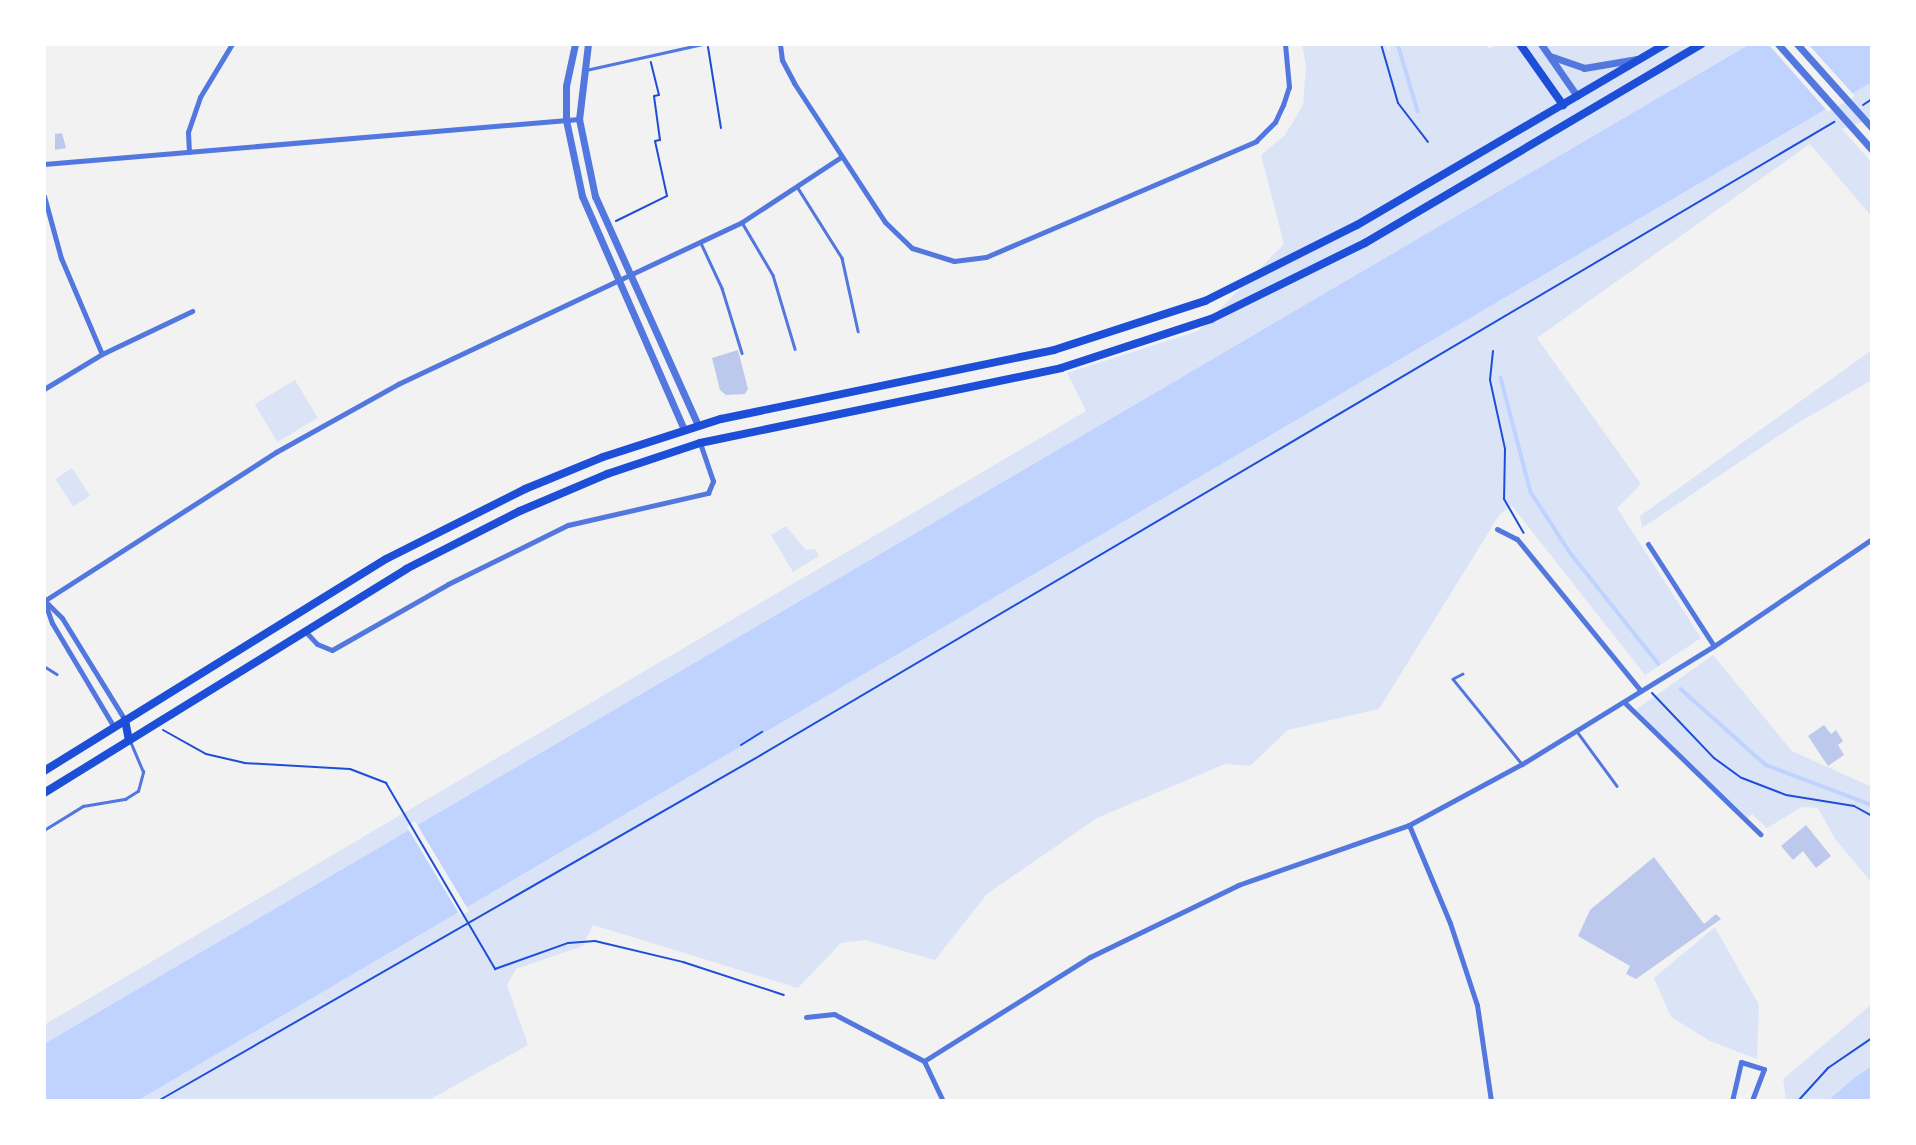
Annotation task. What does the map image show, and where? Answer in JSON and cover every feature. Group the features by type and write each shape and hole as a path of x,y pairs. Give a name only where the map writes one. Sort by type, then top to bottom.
{"main road":[{"path":"1520,44 1563,104 1586,110"},
{"path":"44,771 374,566 460,520 569,470 698,425 1054,350 1205,301 1357,225 1666,44"},
{"path":"44,793 304,631 478,531 607,474 700,443 1061,368 1211,319 1365,243 1586,110 1702,44"},
{"path":"1571,119 1577,96"},
{"path":"698,425 700,443"},
{"path":"684,430 700,443"},
{"path":"125,720 129,740"},
{"path":"114,727 129,740"}],"street":[{"path":"189,152 188,132 200,97 232,44"},
{"path":"575,44 566,86 566,120 582,196 684,430"},
{"path":"588,44 582,71 579,119 584,159 606,226 698,425"},
{"path":"779,44 782,61 885,222 912,248 954,261 986,257 1256,141 1275,122 1289,87 1285,44"},
{"path":"1541,44 1577,96"},
{"path":"1778,44 1872,150"},
{"path":"1797,44 1871,127"},
{"path":"1550,56 1584,68 1642,58"},
{"path":"44,164 579,119"},
{"path":"44,601 276,452 398,384 742,222 798,188 841,157"},
{"path":"44,196 61,258 102,354"},
{"path":"44,389 102,354 192,311"},
{"path":"304,631 317,644 331,650 448,583 568,525 708,493 713,481 700,443"},
{"path":"1497,529 1517,538 1641,691"},
{"path":"924,1061 1107,948 1238,885 1409,825 1522,764 1714,646 1872,540"},
{"path":"1648,544 1714,646"},
{"path":"44,601 62,618 125,720"},
{"path":"44,601 52,623 114,727"},
{"path":"1624,702 1760,834"},
{"path":"1409,825 1450,923 1477,1005 1491,1101"},
{"path":"806,1017 834,1014 924,1061 943,1101"},
{"path":"1732,1101 1741,1062 1764,1069 1752,1101"}],"lane":[{"path":"582,71 705,44"},
{"path":"798,188 842,258 858,331"},
{"path":"742,222 773,275 795,349"},
{"path":"701,243 722,288 742,353"},
{"path":"44,666 57,674"},
{"path":"1463,674 1453,680 1522,764"},
{"path":"1576,730 1617,786"},
{"path":"44,830 83,806 125,799 138,791 143,772 129,740"}],"path":[{"path":"705,44 721,128"},
{"path":"1381,44 1398,103 1428,142"},
{"path":"606,226 667,195 655,141 660,140 654,96 659,95 650,56"},
{"path":"158,1101 756,758 1814,134"},
{"path":"1493,351 1490,380 1505,449 1504,499 1528,538"},
{"path":"1647,687 1714,758 1742,778 1786,795 1854,806 1872,816"},
{"path":"163,729 206,754 244,763 351,769 377,776 391,791 495,970 568,943 595,941 683,962 784,995"},
{"path":"741,744 762,732"},
{"path":"1798,1101 1828,1069 1872,1038"}],"shaded area":[{"path":"1302,44 1385,44 1390,53 1389,44 1485,44 1489,49 1497,44 1750,44 44,1044 44,1025 1086,411 1067,373 1198,331 1284,244 1261,155 1285,135 1303,105 1306,66"},
{"path":"1872,82 1872,119 1842,129 1872,163 1872,217 1810,144 1537,338 1641,484 1617,508 1701,638 1645,675 1512,506 1500,514 1379,709 1288,730 1250,766 1225,764 1097,818 987,894 935,960 865,940 841,943 798,988 593,925 583,946 516,969 507,985 528,1045 427,1101 137,1101"},
{"path":"1872,350 1872,380 1796,424 1642,528 1640,516"},
{"path":"295,380 318,418 277,442 255,404"},
{"path":"72,468 90,496 73,507 55,479"},
{"path":"786,526 806,550 815,549 819,556 793,572 771,535"},
{"path":"1713,655 1792,751 1872,787 1872,883 1835,839 1818,808 1802,807 1767,828 1752,814 1748,818 1634,711"},
{"path":"1715,927 1759,1005 1757,1059 1710,1041 1671,1017 1654,978"},
{"path":"1872,1004 1872,1101 1786,1101 1783,1079"}],"water":[{"path":"1750,44 1872,44 1872,82 137,1101 44,1101 44,1044"},
{"path":"1872,1066 1872,1101 1828,1101 1854,1078"}],"pier":[{"path":"1768,44 1808,44 1855,96 1828,112"},
{"path":"415,821 469,911 461,916 406,826"}],"building":[{"path":"62,133 66,148 55,150 55,134"},
{"path":"738,350 748,389 745,394 726,395 720,390 712,358"},
{"path":"1824,725 1831,734 1836,730 1843,741 1838,745 1844,755 1828,766 1808,736"},
{"path":"1806,825 1831,856 1816,868 1803,851 1793,860 1781,846"},
{"path":"1654,857 1704,924 1716,914 1721,919 1636,979 1626,974 1630,966 1578,936 1590,910"}],"waterway":[{"path":"1398,44 1418,111"},
{"path":"1501,378 1531,492 1569,551 1659,664"},
{"path":"1681,689 1766,765 1872,805"}]}
